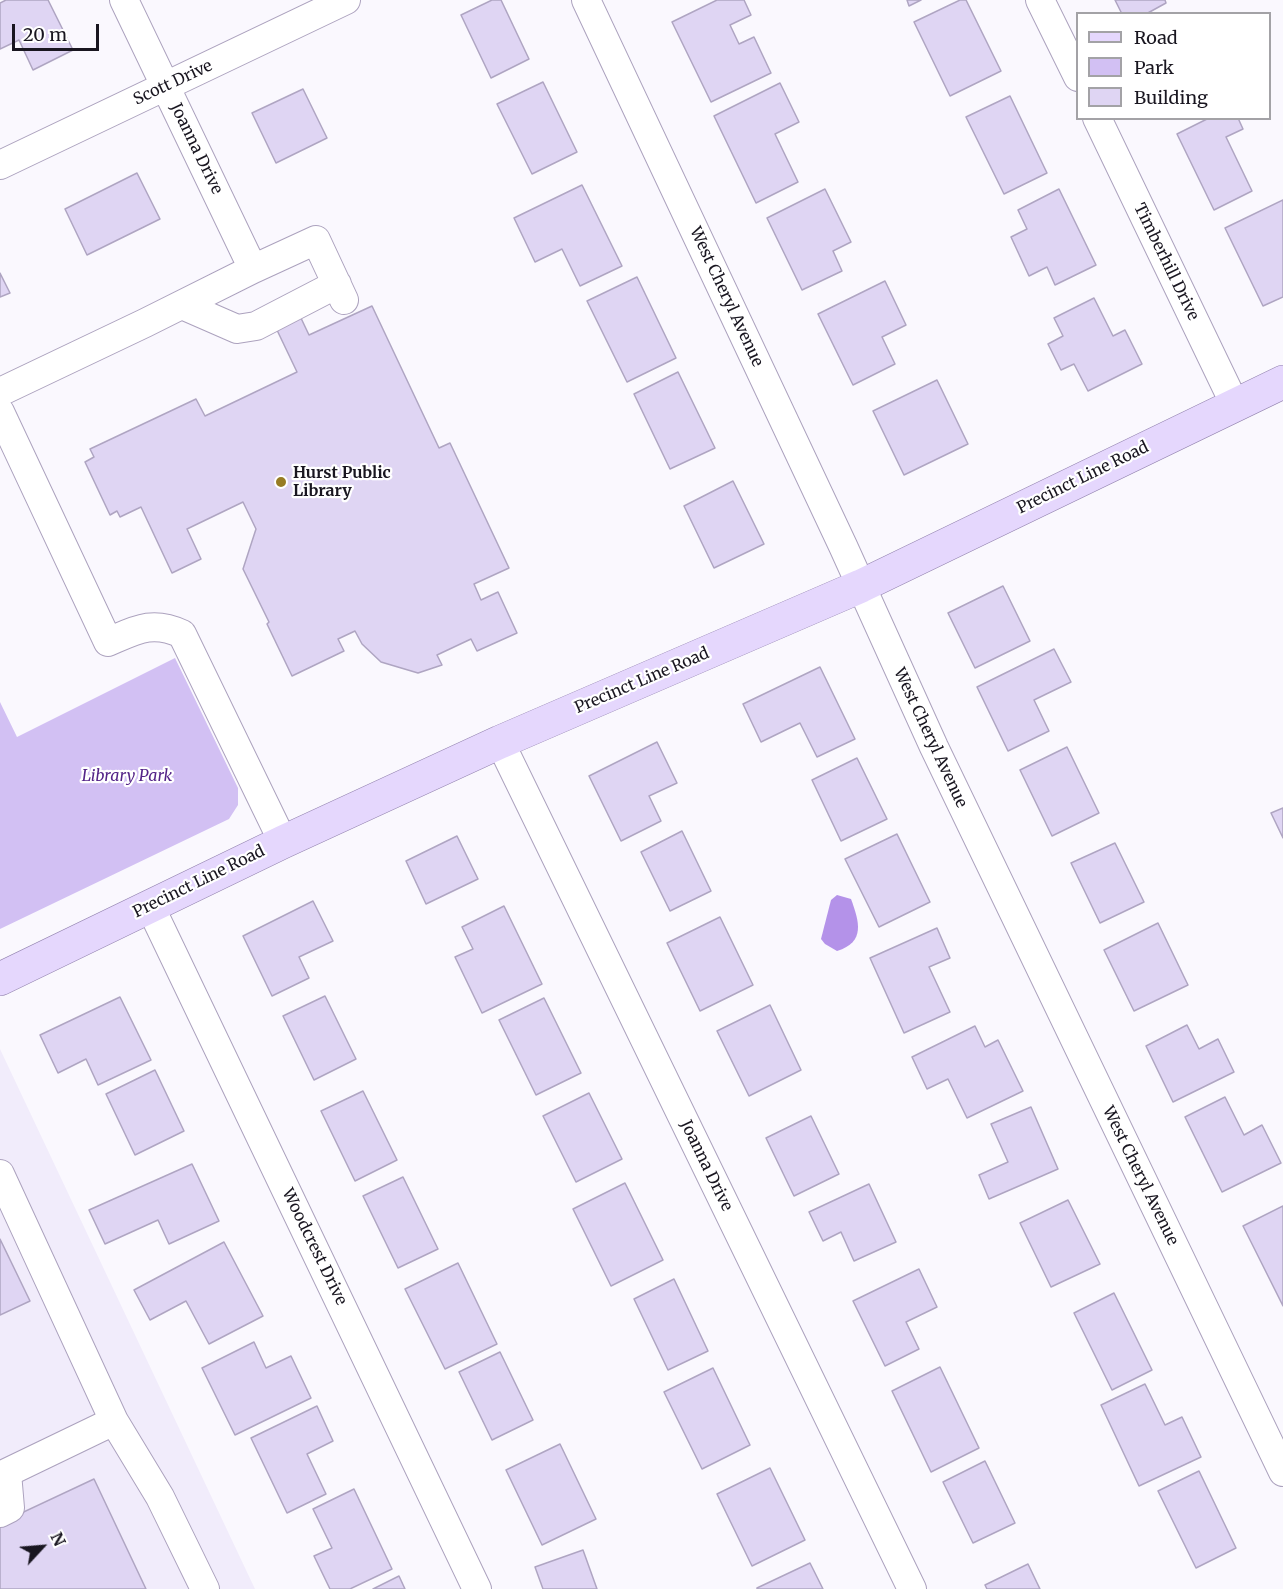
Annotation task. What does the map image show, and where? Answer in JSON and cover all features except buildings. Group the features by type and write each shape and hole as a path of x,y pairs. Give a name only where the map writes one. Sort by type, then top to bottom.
{"main road":[{"name":"Precinct Line Road","path":"0,979 283,842 500,742 861,586 1283,382"}],"street":[{"name":"Joanna Drive","path":"124,0 253,269"},
{"name":"Scott Drive","path":"0,165 346,0"},
{"name":"West Cheryl Avenue","path":"586,0 861,586 934,747 1283,1472"},
{"path":"1040,0 1076,75"},
{"name":"Timberhill Drive","path":"1098,120 1235,405"},
{"path":"0,392 316,240 340,292 256,326 237,329 182,305"},
{"path":"0,412 108,642 143,627 166,627 182,634 283,842"},
{"name":"Joanna Drive","path":"500,742 912,1589"},
{"name":"Woodcrest Drive","path":"150,906 477,1589"},
{"path":"0,1174 114,1420 160,1497 205,1589"},
{"path":"0,1513 10,1508 4,1475 114,1420"}],"shaded area":[{"path":"837,895 851,899 858,930 853,942 837,951 821,939 831,900"},
{"path":"0,1049 255,1589 0,1589"}],"green space":[{"name":"Library Park","path":"175,658 238,788 238,805 229,819 0,929 0,702 17,737"}],"place":[{"name":"Hurst Public Library","path":"281,482"}]}
